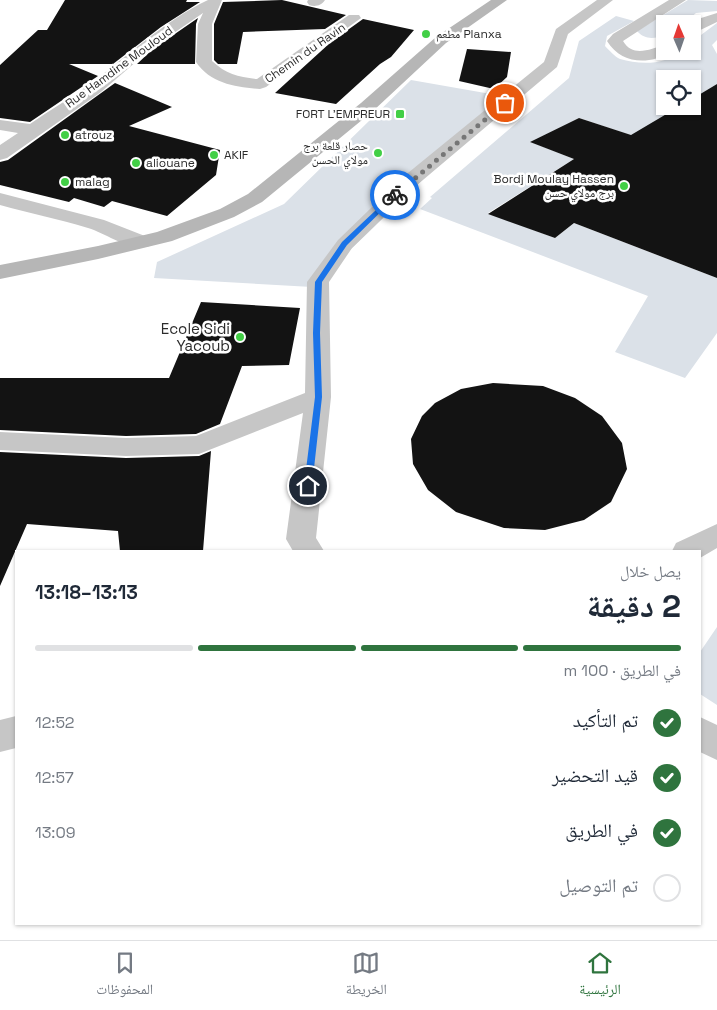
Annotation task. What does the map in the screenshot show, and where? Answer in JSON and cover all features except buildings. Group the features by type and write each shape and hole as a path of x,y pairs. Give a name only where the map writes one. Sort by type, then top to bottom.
{"main road":[{"path":"0,272 143,242 204,224 234,211 255,198 367,107 441,40 500,0"}],"street":[{"path":"308,550 301,540 318,397 316,333 318,282 345,244 410,181 550,64 561,32 606,0"},
{"path":"656,54 633,55 620,49 615,41 618,37 679,0"},
{"name":"Chemin du Ravin","path":"215,1 205,24 204,62 218,76 233,81 260,84 354,18"},
{"name":"Rue Hamdine Mouloud","path":"0,154 95,88 147,45 196,11 215,1"},
{"path":"701,23 717,17"},
{"path":"0,125 33,130"},
{"path":"0,199 97,224 143,242"},
{"path":"0,442 126,447 199,445 318,397"},
{"path":"688,550 717,534"},
{"path":"0,736 15,732"},
{"path":"701,734 717,744"}],"shaded area":[{"path":"688,0 717,1 717,11 696,13 694,15 663,15"},
{"path":"616,16 634,21 607,36 605,46 618,58 644,63 664,60 701,60 701,35 717,23 717,40 712,45 717,54 717,84 701,94 701,70 656,70 656,115 672,115 648,141 579,118 531,142 574,159 488,213 555,238 574,223 717,278 717,333 685,378 615,352 648,296 420,209 432,198 430,197 569,78 579,41"},
{"path":"656,19 656,37 646,37 637,31"},
{"path":"411,80 508,97 312,287 154,278 157,262 284,204"},
{"path":"717,627 717,705 701,695 701,651"}],"way so far":[{"path":"395,195 505,103"}],"place":[{"name":"مطعم Planxa","path":"426,34"},
{"name":"FORT L'EMPREUR","path":"400,114"},
{"name":"atrouz","path":"65,135"},
{"name":"حصار قلعة برج مولاي الحسن","path":"378,153"},
{"name":"AKIF","path":"214,155"},
{"name":"aliouane","path":"136,163"},
{"name":"malag","path":"65,182"},
{"name":"Bordj Moulay Hassen برج مولاي حسن","path":"624,186"},
{"name":"Ecole Sidi Yacoub","path":"240,337"}],"route":[{"path":"308,486 318,397 316,333 318,282 345,244 395,195"}]}
